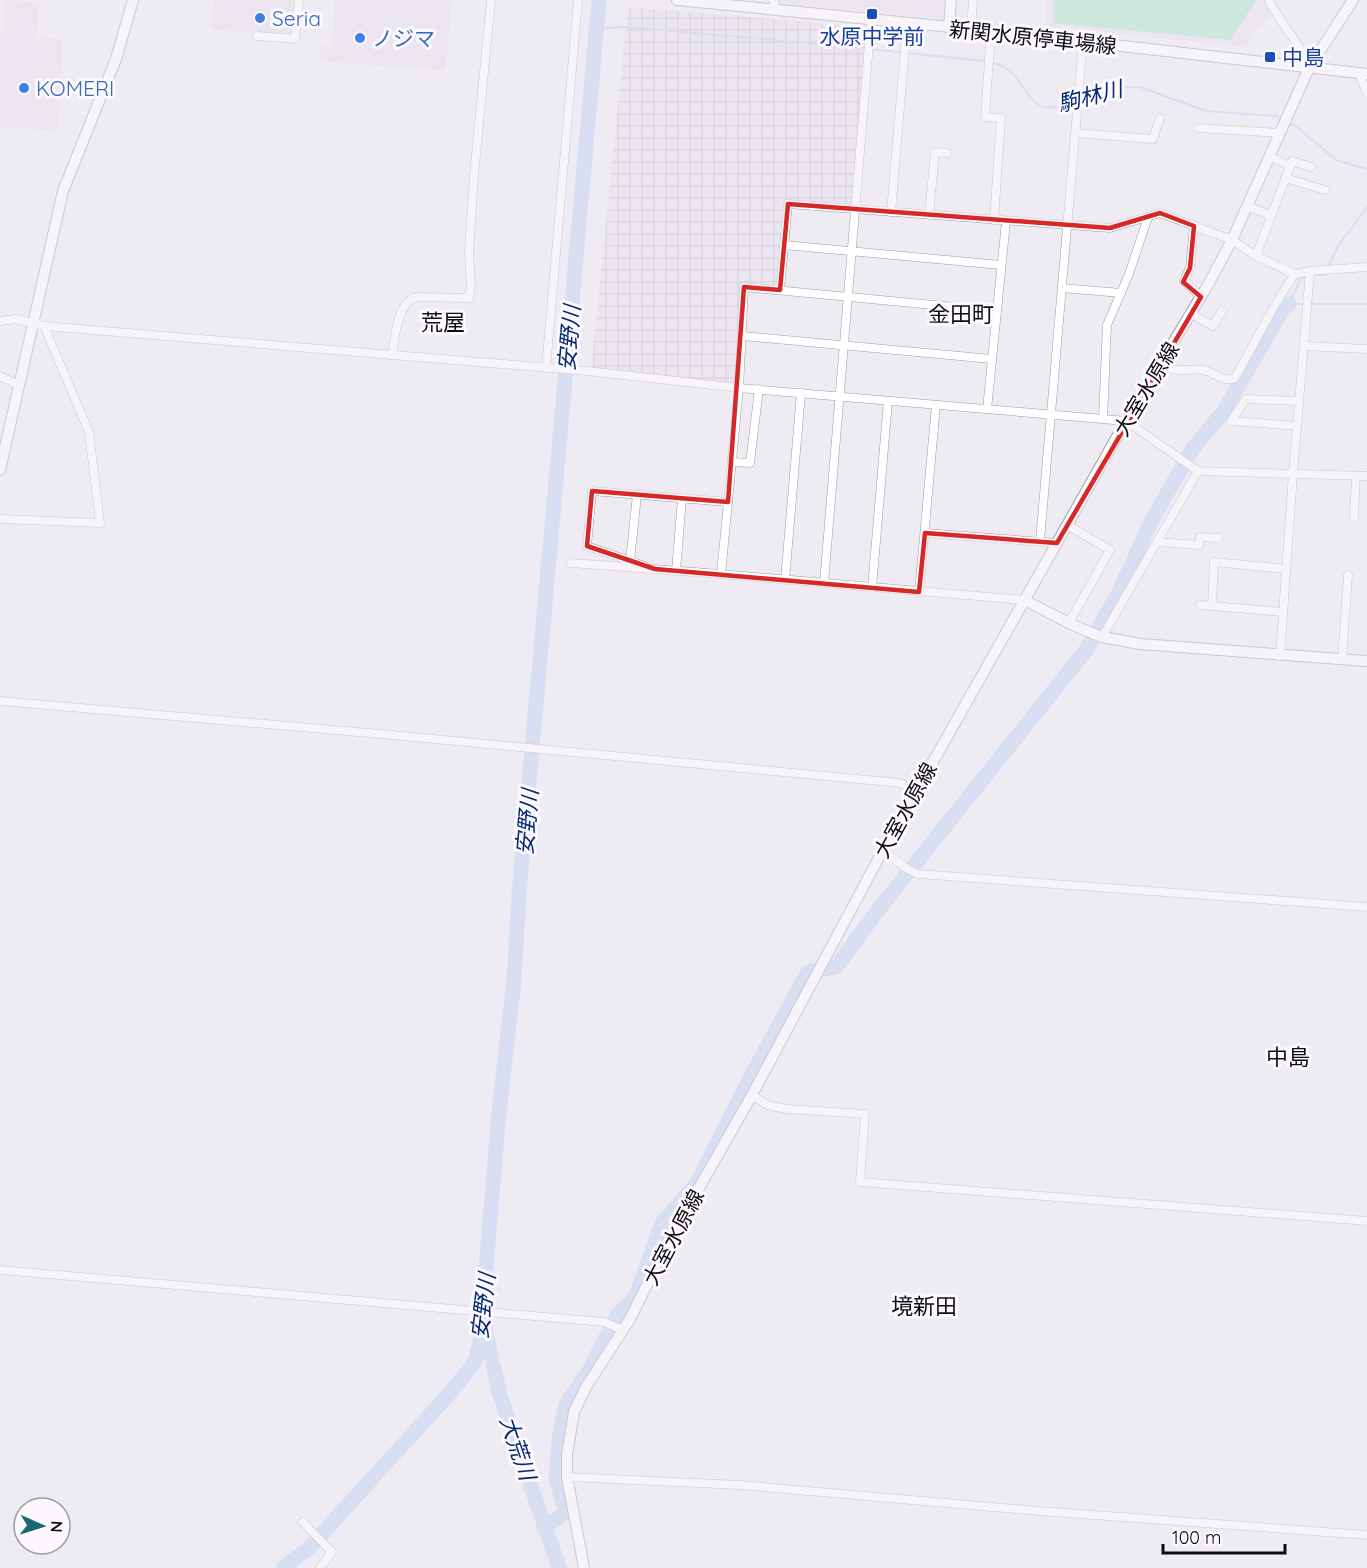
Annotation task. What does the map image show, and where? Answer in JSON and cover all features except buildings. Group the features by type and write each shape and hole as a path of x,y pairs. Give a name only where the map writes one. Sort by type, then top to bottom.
{"main road":[{"path":"0,470 19,385 38,324 63,191 116,59 133,0"},
{"name":"新関水原停車場線","path":"676,0 774,5 871,20 1363,74"},
{"path":"949,28 951,0"},
{"path":"1309,68 1353,0"},
{"name":"大室水原線","path":"584,1568 567,1477 567,1454 574,1412 586,1387 752,1095 883,850 1024,600 1126,421 1201,297 1232,240 1309,68"},
{"path":"1024,600 1102,637 1140,644 1367,661"}],"street":[{"path":"257,36 295,39 299,0"},
{"path":"392,355 398,319 411,299 417,297 469,298 471,286 469,252 474,175 491,0"},
{"path":"548,368 578,0"},
{"path":"971,30 973,0"},
{"path":"1269,0 1304,52 1309,68"},
{"path":"824,583 871,20"},
{"path":"891,212 907,24"},
{"path":"991,32 985,117 1001,118 994,220"},
{"path":"1040,542 1083,42"},
{"path":"1363,74 1367,93"},
{"path":"1075,133 1153,139 1160,118"},
{"path":"1198,128 1280,133"},
{"path":"929,215 935,152 947,153"},
{"path":"1269,156 1290,166"},
{"path":"1256,256 1292,162 1311,167"},
{"path":"1285,178 1325,190"},
{"path":"780,290 788,204 1110,228 1160,213 1232,240 1256,256 1295,274 1367,267"},
{"path":"1247,206 1270,215"},
{"path":"1103,419 1107,325 1149,217"},
{"path":"987,409 1006,222"},
{"path":"1194,226 1190,268 1184,282 1201,297"},
{"path":"784,245 1001,265"},
{"path":"1280,656 1310,271"},
{"path":"1161,364 1179,372 1204,370 1225,380 1235,378 1272,313 1277,299 1295,274"},
{"path":"721,574 739,388 744,287 997,310"},
{"path":"1062,288 1121,293"},
{"path":"1191,314 1213,326 1222,311"},
{"path":"0,321 16,319 38,324 587,371 759,390 1126,421 1198,471 1367,476"},
{"path":"0,519 100,523 89,432 38,324"},
{"path":"742,336 992,359"},
{"path":"1304,346 1367,349"},
{"path":"0,376 19,385"},
{"path":"732,462 750,463 759,390"},
{"path":"785,580 801,393"},
{"path":"1297,426 1231,421 1246,399 1299,401"},
{"path":"872,588 888,401"},
{"path":"919,592 936,405"},
{"path":"1102,637 1198,471"},
{"path":"1354,517 1356,476"},
{"path":"655,569 587,546 592,491 728,502"},
{"path":"630,561 637,495"},
{"path":"676,571 682,498"},
{"path":"1067,525 1110,550 1069,623"},
{"path":"925,533 1057,543"},
{"path":"1157,542 1199,545 1200,537 1218,538"},
{"path":"1212,606 1214,562 1286,569"},
{"path":"571,564 721,574 1024,600"},
{"path":"1342,660 1348,575"},
{"path":"1200,605 1283,612"},
{"path":"0,701 900,783 917,790"},
{"path":"883,850 906,868 918,874 1367,907"},
{"path":"752,1095 767,1105 786,1109 865,1114 860,1182 1367,1221"},
{"path":"0,1270 467,1312 502,1313 609,1324 621,1329"},
{"path":"567,1477 740,1485 1014,1509 1367,1535"},
{"path":"305,1525 332,1552 320,1568"}],"highlighted area":[{"path":"788,204 1110,228 1160,213 1194,226 1190,268 1183,282 1201,297 1057,543 925,533 919,592 655,569 587,546 592,491 728,502 744,287 780,290"}],"shaded area":[{"path":"4,0 40,3 36,37 63,39 58,131 0,127 0,34 3,34"},
{"path":"214,0 294,0 291,36 211,29"},
{"path":"335,0 452,0 446,71 320,61 321,46 332,46"},
{"path":"778,0 946,0 944,19 778,3"},
{"path":"1047,0 1264,0 1271,14 1254,31 1246,47 1046,26"},
{"path":"628,7 867,27 854,206 784,200 777,286 743,284 734,383 591,371"}],"green space":[{"path":"1054,0 1256,0 1230,40 1053,23"}],"waterway":[{"name":"安野川","path":"283,1568 309,1548 449,1394 475,1362 484,1326 483,1302 499,1113 514,980 519,894 599,0"},
{"name":"駒林川","path":"596,28 626,27 865,48"},
{"name":"駒林川","path":"871,49 998,64 1015,76 1033,101 1046,107 1071,105 1118,89 1140,87 1206,111 1276,116 1281,119"},
{"name":"駒林川","path":"1289,123 1336,160 1367,169"},
{"path":"1328,267 1338,246 1367,207"},
{"path":"1312,275 1325,275 1326,272"},
{"path":"1307,277 1301,278 1289,304 1367,304"},
{"path":"544,1528 566,1512 556,1479 559,1440 566,1404 589,1371 617,1316 636,1296 662,1223 697,1183 808,972 836,967 879,909 1086,650 1119,592 1153,518 1193,448 1224,411 1283,309 1289,304"},
{"name":"大荒川","path":"485,1329 500,1395 559,1568"}],"place":[{"name":"水原中学前","path":"872,14"},
{"name":"Seria","path":"260,18"},
{"name":"ノジマ","path":"360,38"},
{"name":"中島","path":"1270,57"},
{"name":"KOMERI","path":"24,88"}],"district":[{"name":"金田町","path":"961,314"},
{"name":"荒屋","path":"443,322"},
{"name":"中島","path":"1288,1057"},
{"name":"境新田","path":"924,1306"}]}
